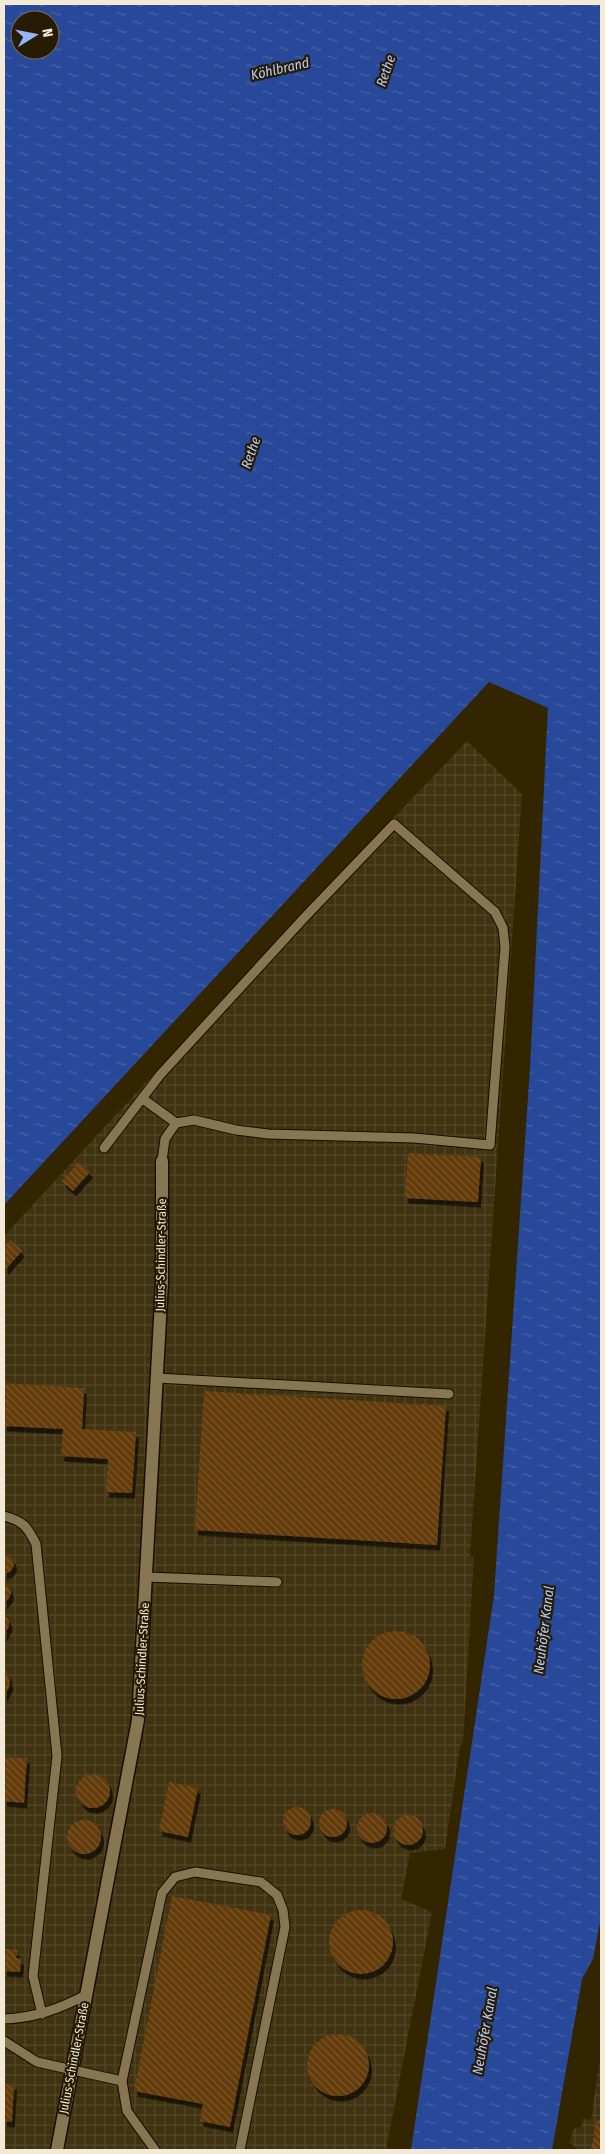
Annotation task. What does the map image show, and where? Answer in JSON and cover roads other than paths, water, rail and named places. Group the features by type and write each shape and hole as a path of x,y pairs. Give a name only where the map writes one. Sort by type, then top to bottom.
{"street":[{"name":"Julius-Schindler-Straße","path":"57,2150 138,1720 162,1282 162,1161"}],"lane":[{"path":"104,1148 160,1075 304,918 394,824 496,912 503,928 505,947 490,1145 414,1138 268,1134 236,1130 194,1120 176,1122 167,1118 143,1099"},
{"path":"162,1161 165,1139 176,1122"},
{"path":"157,1378 449,1394"},
{"path":"4,1516 16,1519 27,1526 36,1544 57,1756 33,1976 42,2014"},
{"path":"147,1577 277,1582"},
{"path":"155,2150 127,2111 122,2081 162,1893 175,1877 195,1872 261,1882 277,1895 283,1910 285,1927 240,2150"},
{"path":"4,2019 42,2014 62,2007 86,1995"},
{"path":"4,2041 37,2062 122,2081"}],"water":[{"path":"4,4 601,4 601,1917 593,1959 582,1979 552,2150 411,2150 494,1595 530,1068 548,708 489,682 4,1205"}],"water label":[{"name":"Köhlbrand","path":"280,69"},
{"name":"Rethe","path":"386,71"},
{"name":"Rethe","path":"251,453"},
{"name":"Neuhöfer Kanal","path":"544,1630"},
{"name":"Neuhöfer Kanal","path":"485,2031"}]}
